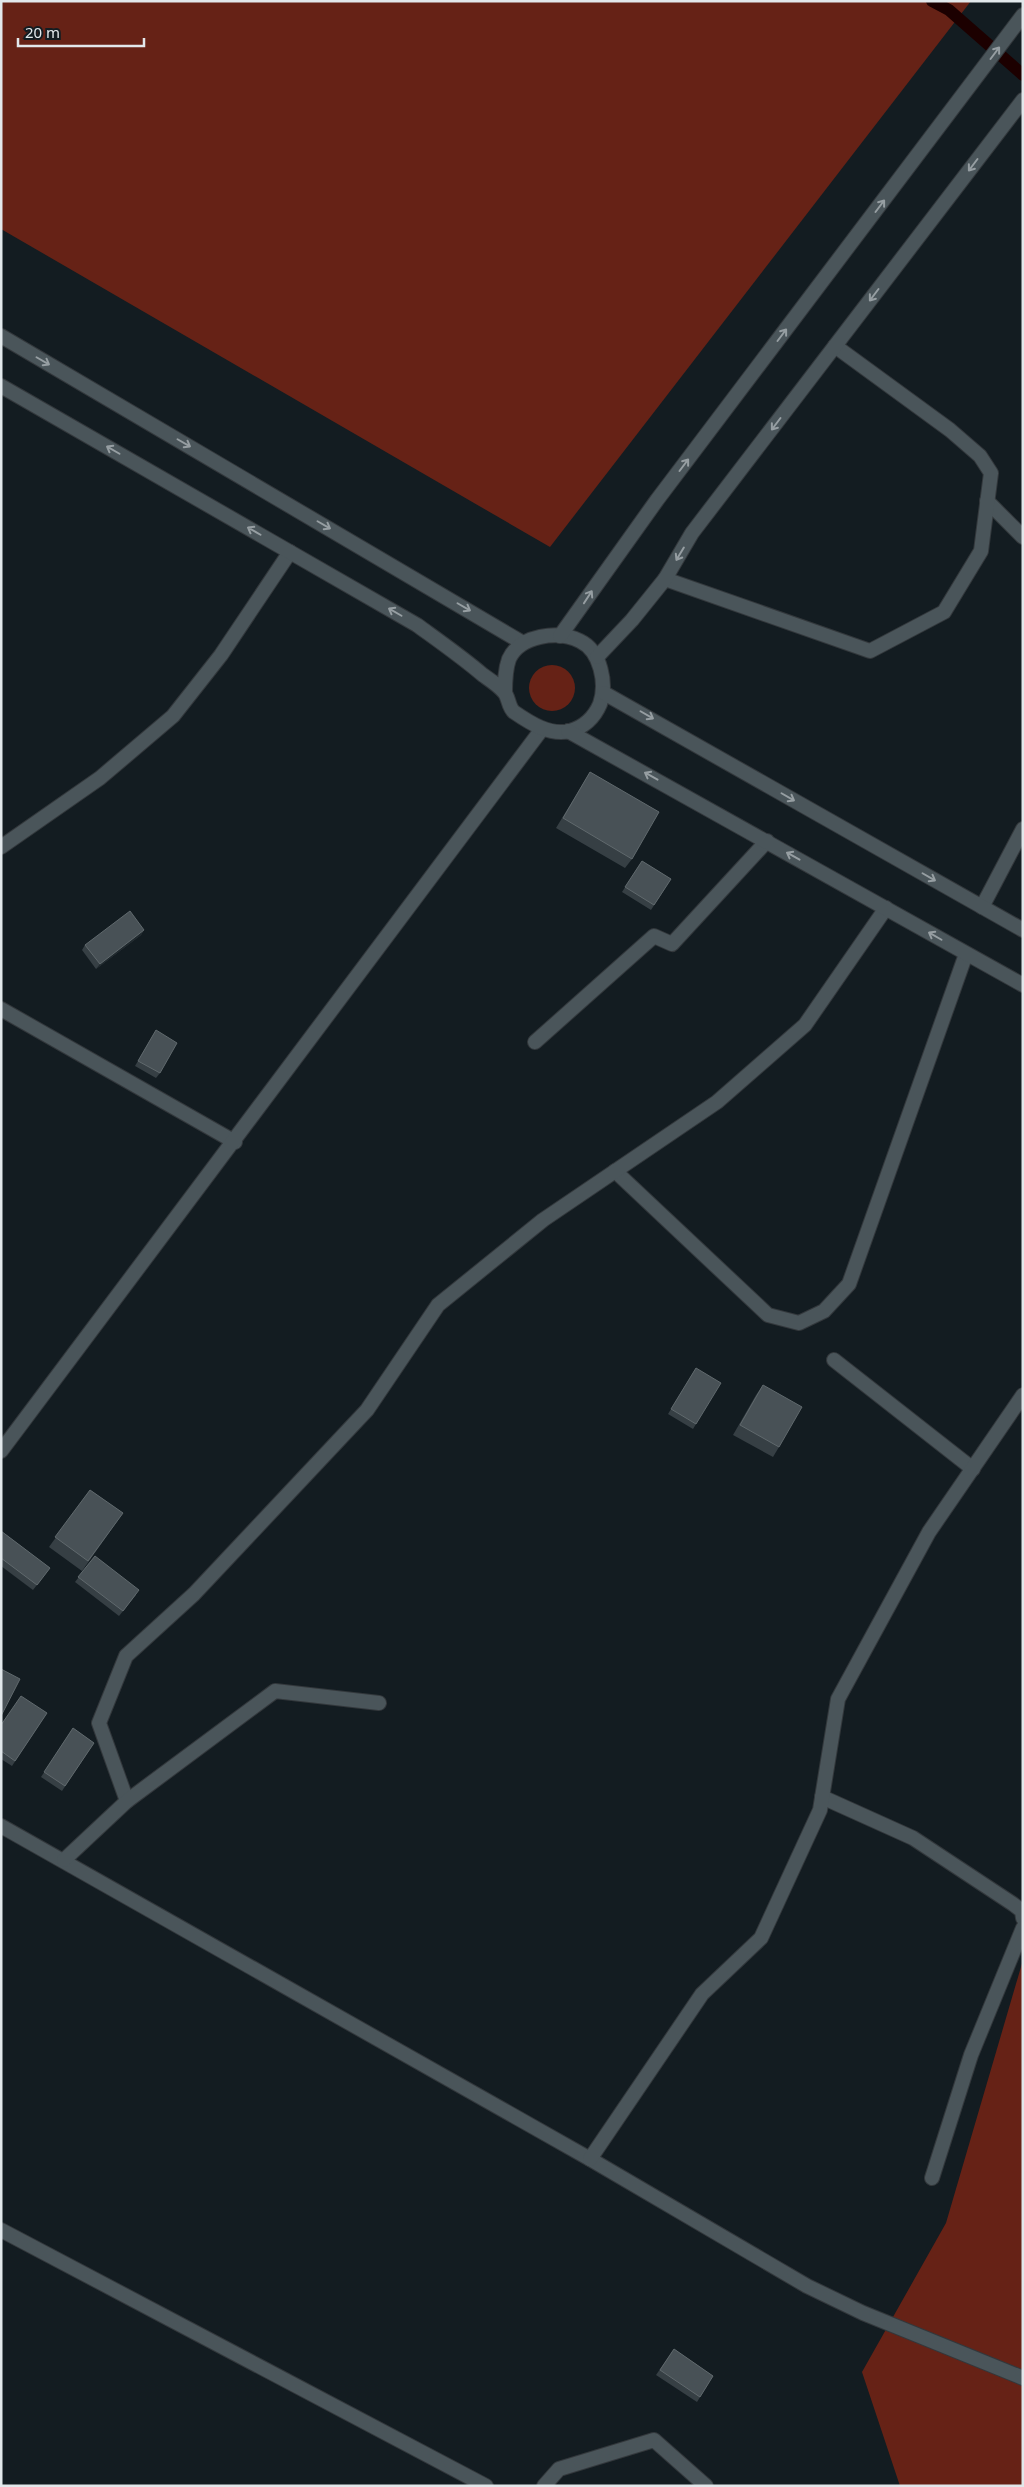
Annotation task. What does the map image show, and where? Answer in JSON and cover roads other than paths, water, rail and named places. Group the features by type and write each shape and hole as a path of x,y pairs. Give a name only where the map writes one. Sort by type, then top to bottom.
{"street":[{"path":"560,636 663,492 1023,15"},
{"path":"597,657 632,620 665,578 692,533 1023,100"},
{"path":"1,336 523,643"},
{"path":"665,578 870,651 944,612 981,551 991,473 980,456 950,430 835,346"},
{"path":"1,386 416,625 461,656 505,692"},
{"path":"987,501 1023,537"},
{"path":"1,847 100,778 173,716 221,655 290,552"},
{"path":"560,636 581,641 597,657 604,693 597,710 585,725 568,731 542,729 512,710 505,692 504,675 510,657 523,643 539,637 560,636"},
{"path":"604,693 1023,930"},
{"path":"1,1451 235,1142 542,729"},
{"path":"568,731 1023,985"},
{"path":"982,907 1023,829"},
{"path":"535,1042 654,936 672,944 767,841"},
{"path":"127,1801 99,1723 126,1656 194,1594 368,1410 438,1305 543,1220 717,1102 805,1025 886,908"},
{"path":"615,1171 768,1315 800,1323 824,1312 848,1284 966,954"},
{"path":"1,1009 235,1142"},
{"path":"834,1360 973,1469"},
{"path":"590,2159 702,1994 761,1938 820,1810 838,1700 929,1532 1023,1395"},
{"path":"64,1860 127,1801 275,1691 379,1703"},
{"path":"822,1796 913,1838 1013,1904 1022,1911 1023,1918"},
{"path":"1,1826 590,2159 807,2286 872,2317 1023,2378"},
{"path":"932,2178 971,2055 1023,1928"},
{"path":"1,2230 486,2486"},
{"path":"544,2486 558,2469 654,2440 706,2486"}],"waterway":[{"path":"932,1 949,10 1023,75"}]}
